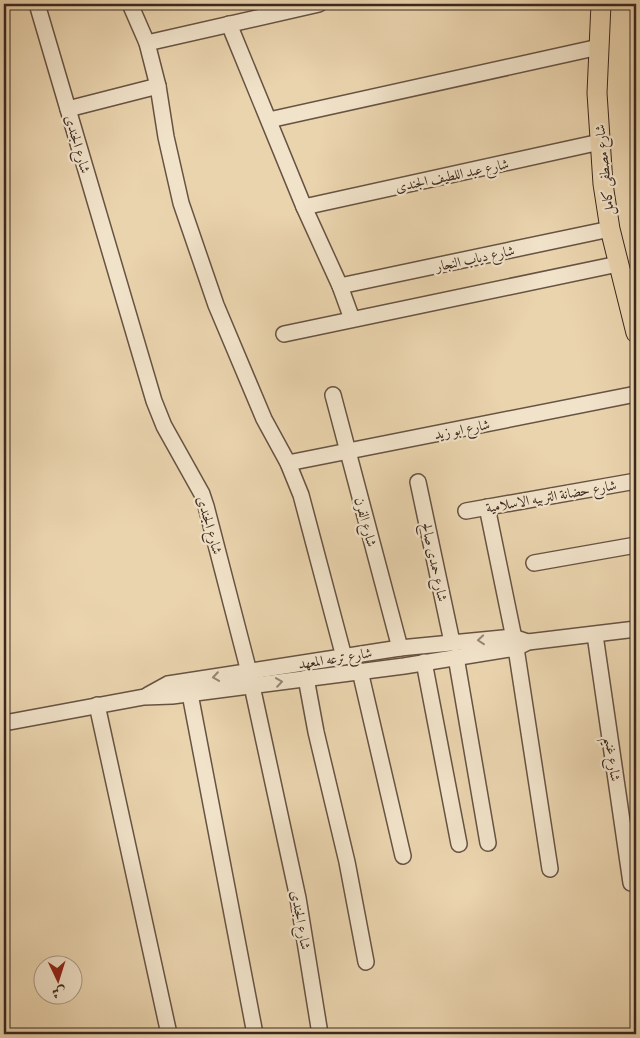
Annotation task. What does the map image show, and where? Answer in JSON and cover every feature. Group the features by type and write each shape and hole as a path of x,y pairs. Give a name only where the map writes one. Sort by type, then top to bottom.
{"main road":[{"name":"شارع مصطفى كامل","path":"601,4 597,93 604,184 610,229 636,333"}],"street":[{"name":"شارع الجندى","path":"38,4 154,401 164,426 202,494 250,679 298,898 320,1034"},
{"path":"130,4 147,43 158,86 173,171 181,203 216,305 264,419 288,463 300,495 344,657"},
{"path":"147,43 319,4"},
{"path":"229,24 304,207 340,286 352,320"},
{"path":"269,120 599,47"},
{"path":"68,109 158,86"},
{"name":"شارع عبد اللطيف الجندى","path":"304,207 600,142"},
{"name":"شارع دياب النجار","path":"340,286 610,229"},
{"path":"284,334 618,264"},
{"name":"شارع الفرن","path":"333,394 400,648"},
{"name":"شارع ابو زيد","path":"288,463 636,394"},
{"name":"شارع حضانة التربيه الاسلامية","path":"466,511 636,481"},
{"name":"شارع حمدى صالح","path":"418,482 452,642"},
{"path":"487,507 519,642 550,869"},
{"path":"534,563 636,545"},
{"name":"شارع ترعه المعهد","path":"4,723 144,697 190,694 344,657 400,648 452,642 519,642 636,629"},
{"name":"شارع غنيم","path":"595,635 630,883"},
{"name":"شارع ترعه المعهد","path":"144,697 168,684 306,678 456,657 519,642"},
{"path":"377,652 383,668"},
{"path":"456,657 488,843"},
{"path":"424,662 460,844"},
{"path":"360,671 403,856"},
{"path":"306,678 316,732 347,862 366,962"},
{"path":"190,694 255,1034"},
{"path":"97,705 169,1034"}]}
